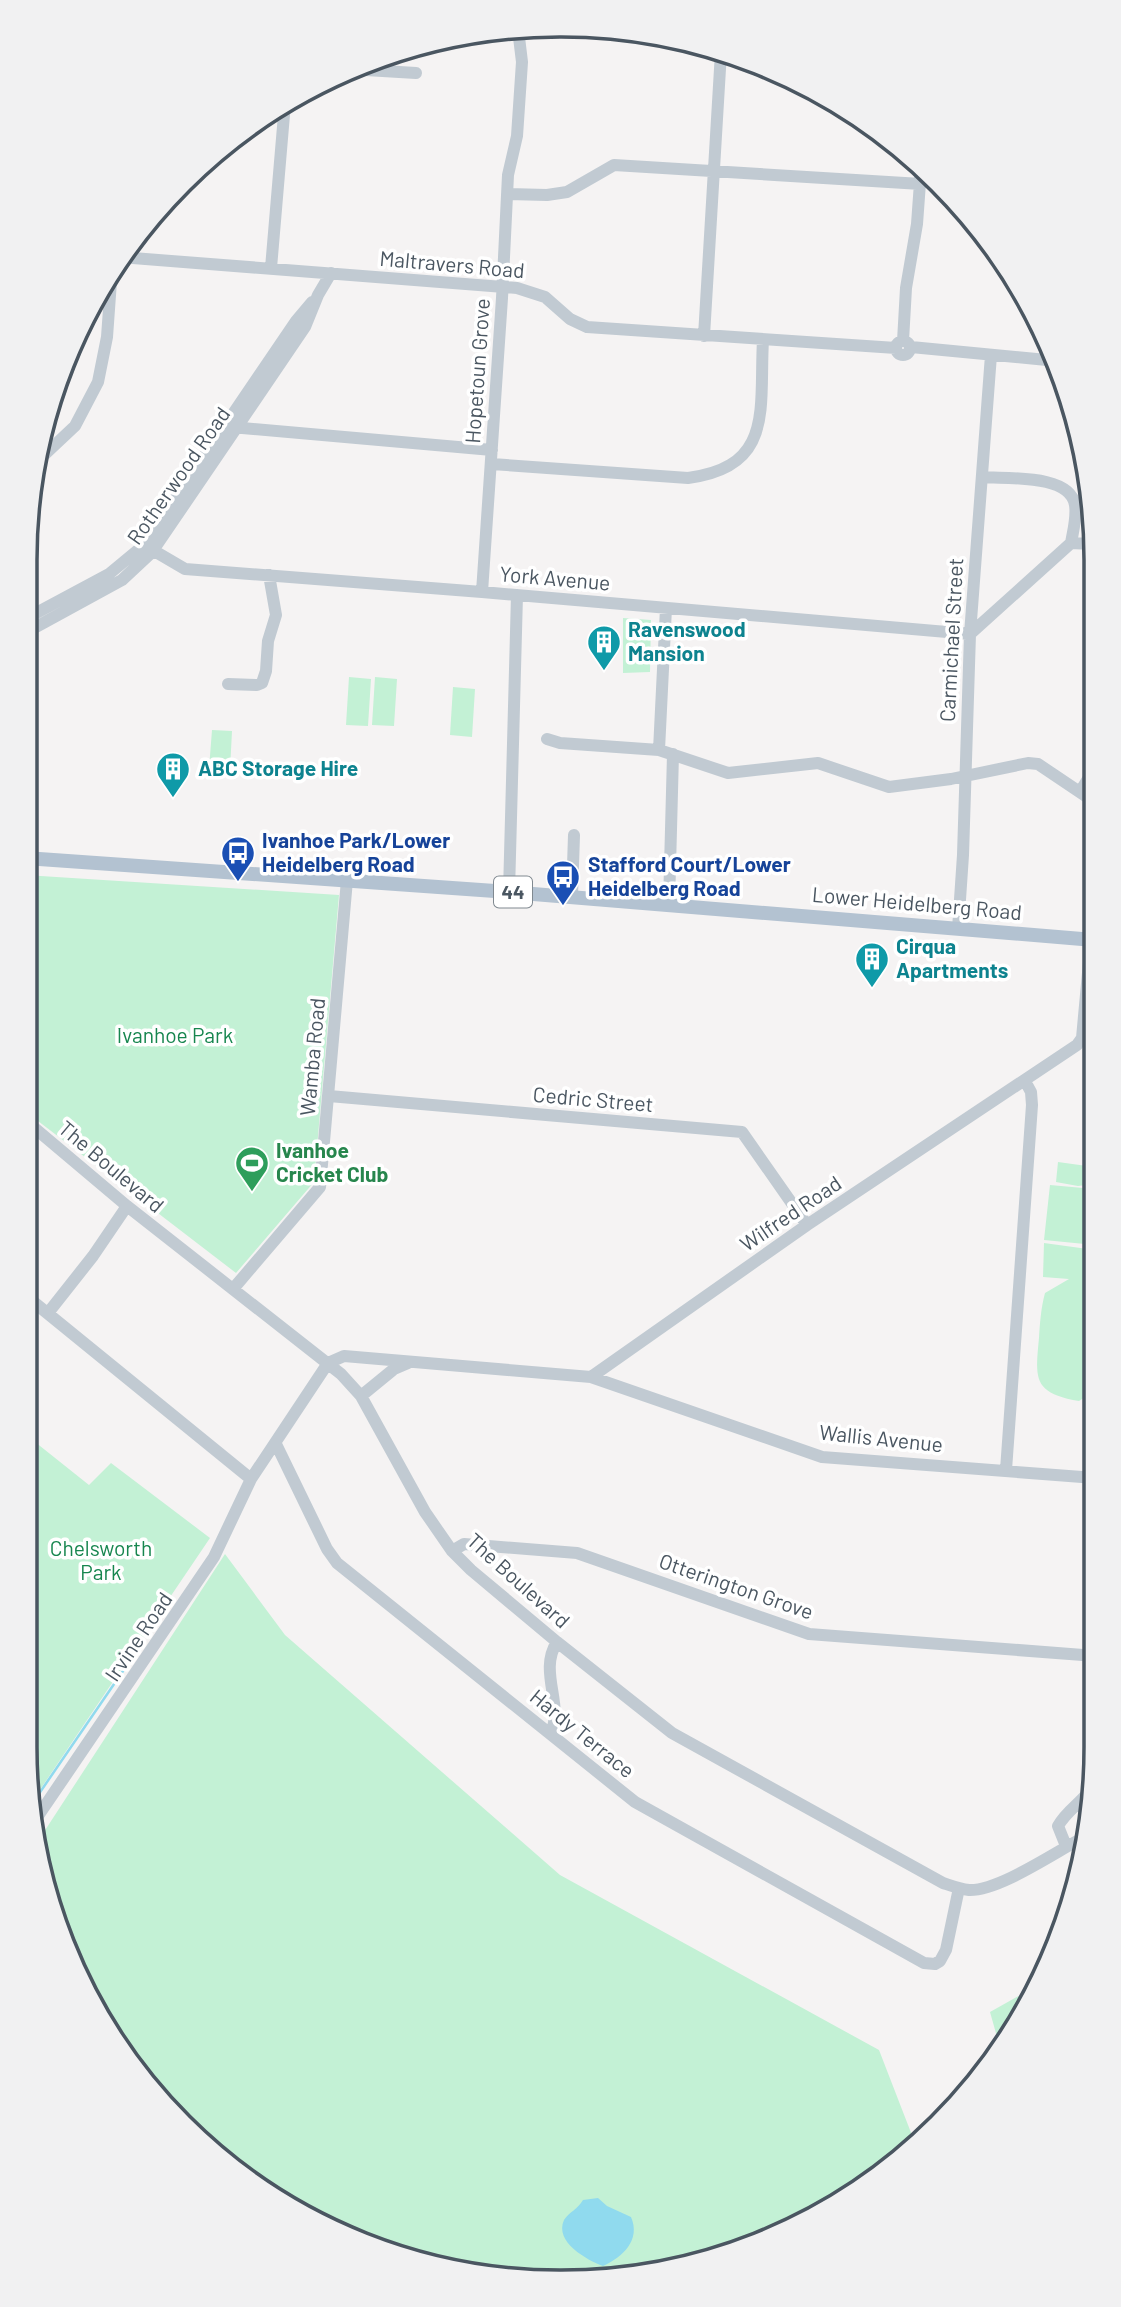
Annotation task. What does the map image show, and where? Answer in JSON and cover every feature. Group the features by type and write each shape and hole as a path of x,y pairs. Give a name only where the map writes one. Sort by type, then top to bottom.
{"main road":[{"name":"Lower Heidelberg Road","path":"37,859 509,892 1084,939"}],"street":[{"name":"Hopetoun Grove","path":"482,592 508,175 517,136 522,62 519,39"},
{"path":"704,336 721,63"},
{"path":"377,71 416,73"},
{"path":"271,268 284,116"},
{"path":"507,194 547,195 567,192 614,165 921,184"},
{"path":"903,345 906,288 921,181"},
{"name":"Maltravers Road","path":"134,258 503,286 529,290 545,297 570,319 587,327 763,340 903,345 1044,360"},
{"name":"Rotherwood Road","path":"37,626 122,580 148,548 231,427 296,321 318,295 331,273"},
{"path":"49,451 75,426 98,382 107,337 110,294"},
{"path":"492,464 688,478 713,475 733,465 750,449 759,425 763,340"},
{"name":"Carmichael Street","path":"958,929 970,634 991,355"},
{"path":"231,427 492,450"},
{"path":"970,634 1071,543 1076,513 1075,502 1067,488 1050,482 983,477"},
{"path":"1071,543 1084,544"},
{"name":"Rotherwood Road","path":"37,612 109,574 148,548"},
{"name":"York Avenue","path":"148,548 185,569 970,634"},
{"path":"228,684 262,683 266,671 268,641 276,615 269,575"},
{"path":"509,892 517,595"},
{"path":"659,750 666,608"},
{"path":"547,739 560,743 659,750 728,773 818,763 890,786 1028,763 1038,764 1084,795"},
{"path":"669,905 673,754"},
{"path":"1080,792 1084,786"},
{"path":"572,897 574,835"},
{"name":"Wamba Road","path":"233,1289 320,1186 347,880"},
{"name":"Wilfred Road","path":"591,1377 807,1225 1077,1045 1082,1038 1084,1018"},
{"path":"1006,1470 1032,1105 1031,1092 1025,1081"},
{"name":"Cedric Street","path":"329,1096 741,1132 807,1225"},
{"name":"The Boulevard","path":"37,1131 127,1206 328,1363 361,1396 425,1512 452,1550 471,1570 557,1642 672,1734 943,1883 958,1888 971,1890 993,1886 1075,1841"},
{"path":"48,1314 127,1206"},
{"path":"37,1305 251,1479"},
{"path":"328,1363 344,1356 591,1377"},
{"name":"Irvine Road","path":"41,1812 214,1557 251,1479 328,1363"},
{"path":"361,1396 394,1369 409,1363"},
{"name":"Wallis Avenue","path":"591,1377 822,1457 1084,1477"},
{"name":"Hardy Terrace","path":"276,1444 327,1549 337,1563 645,1807 924,1963 935,1964 946,1950 958,1888"},
{"name":"Otterington Grove","path":"452,1550 464,1544 578,1553 809,1633 1084,1655"},
{"path":"551,1732 554,1718 550,1653 557,1642"},
{"path":"1066,1846 1058,1826 1063,1816 1081,1803"}],"green space":[{"path":"623,618 651,620 650,672 623,673"},
{"path":"349,677 371,679 368,726 346,725"},
{"path":"375,677 397,679 394,726 372,725"},
{"path":"453,687 475,689 472,737 450,735"},
{"path":"212,730 232,731 230,770 209,769"},
{"name":"Ivanhoe Park","path":"37,876 339,895 314,1182 236,1273 37,1120"},
{"path":"1058,1162 1084,1166 1084,1185 1056,1182"},
{"path":"1050,1185 1084,1188 1084,1244 1044,1240"},
{"path":"1044,1243 1084,1248 1084,1398 1079,1401 1053,1394 1040,1382 1037,1364 1045,1293 1069,1279 1043,1277"},
{"name":"Chelsworth Park","path":"37,1444 89,1485 111,1463 210,1538 39,1791"},
{"path":"225,1554 285,1635 560,1875 879,2050 912,2135 851,2182 792,2216 729,2242 663,2260 595,2269 526,2269 458,2260 392,2242 329,2216 270,2182 215,2140 167,2092 125,2037 91,1978 65,1915 44,1832"},
{"path":"1021,1994 997,2036 990,2012"}],"water":[{"path":"598,2198 607,2206 631,2217 634,2233 623,2253 603,2266 574,2249 564,2236 562,2228 566,2217 583,2200"}],"waterway":[{"path":"39,1794 136,1652"}],"place":[{"name":"Ravenswood Mansion","path":"604,672"},
{"name":"ABC Storage Hire","path":"173,799"},
{"name":"Ivanhoe Park/Lower Heidelberg Road","path":"238,883"},
{"name":"Stafford Court/Lower Heidelberg Road","path":"563,907"},
{"name":"Cirqua Apartments","path":"872,989"},
{"name":"Ivanhoe Cricket Club","path":"252,1193"}]}
